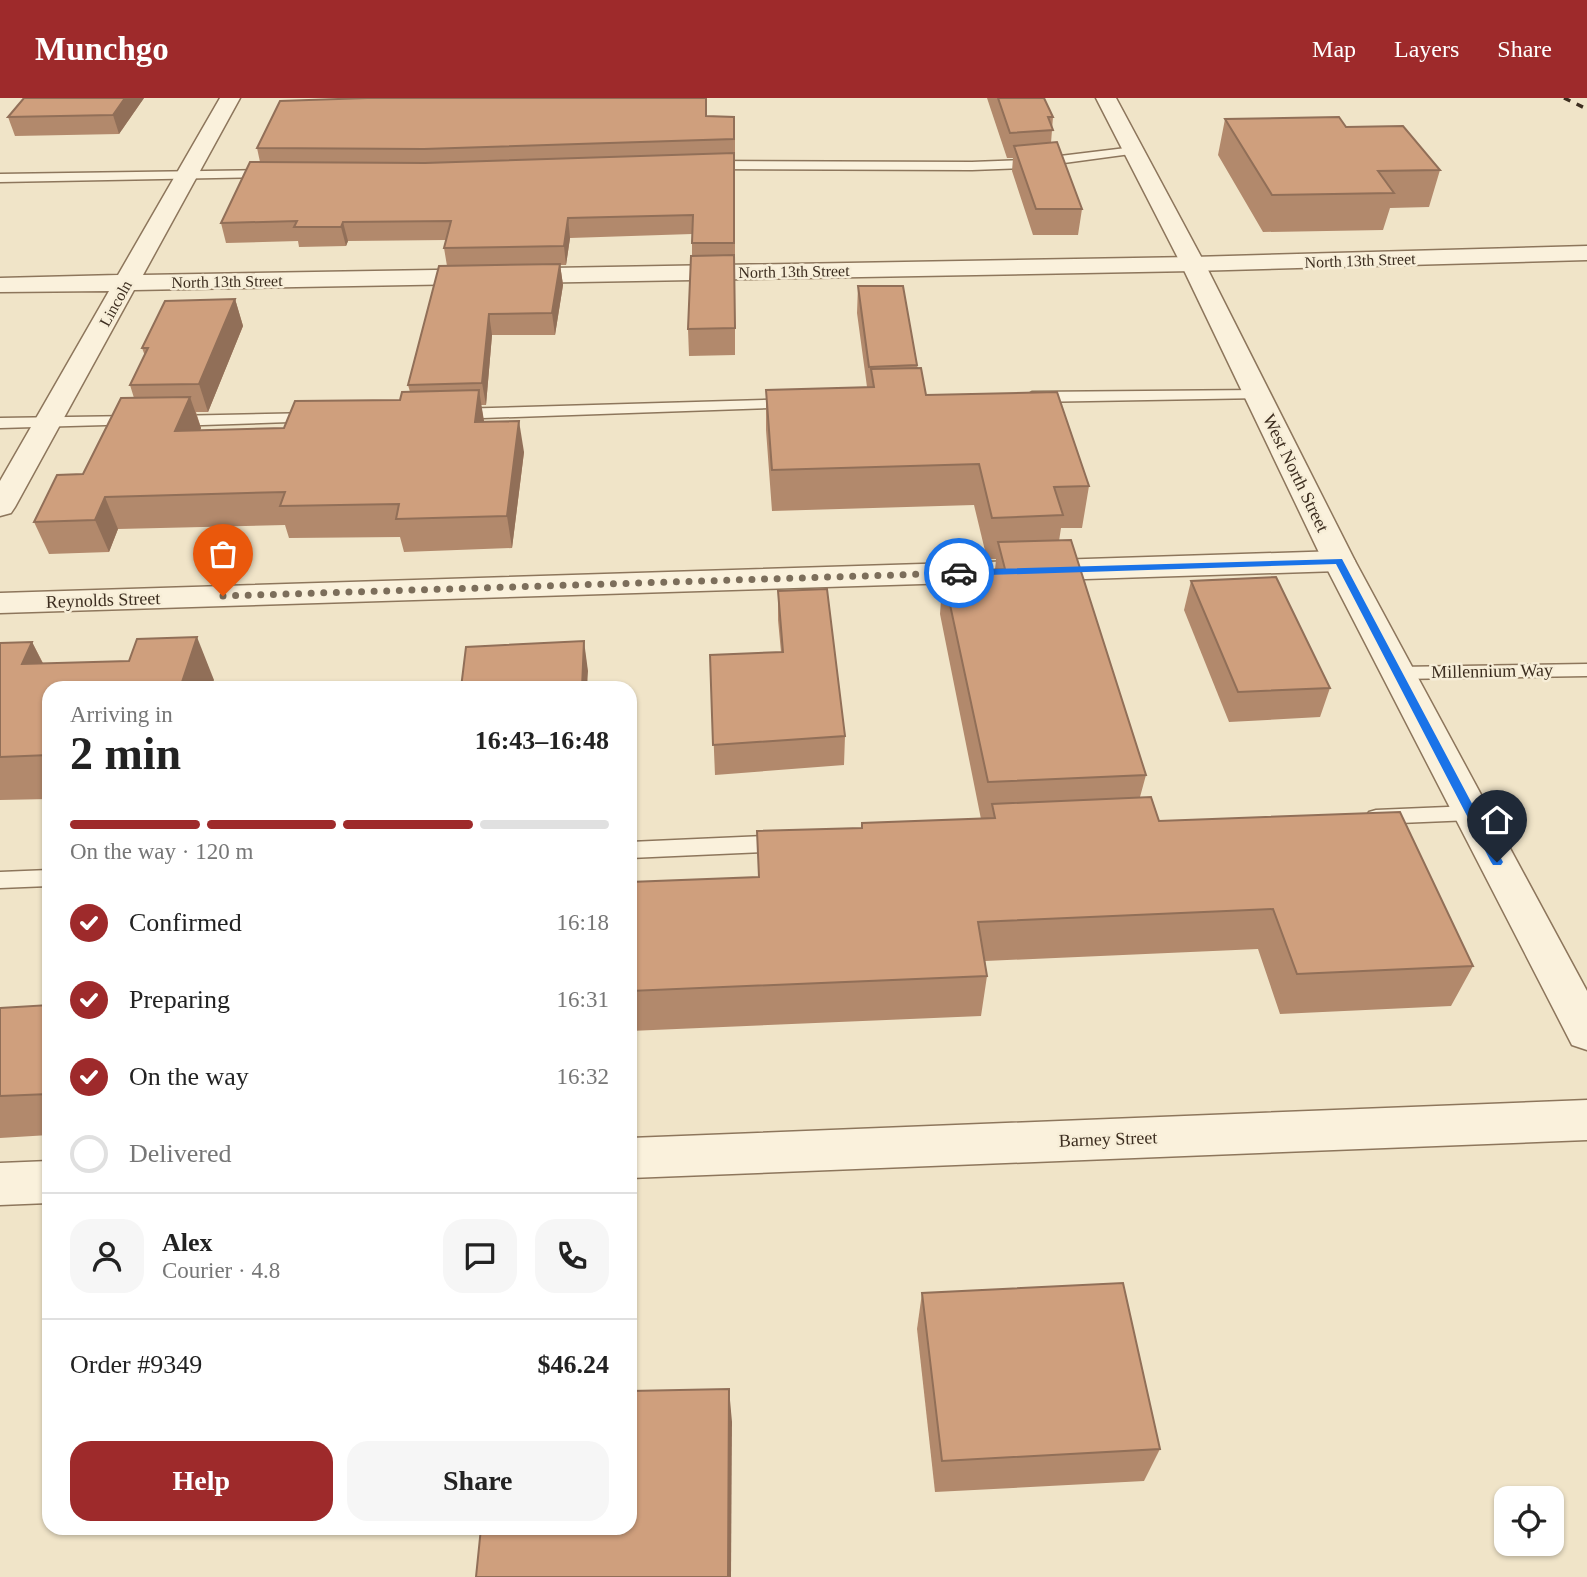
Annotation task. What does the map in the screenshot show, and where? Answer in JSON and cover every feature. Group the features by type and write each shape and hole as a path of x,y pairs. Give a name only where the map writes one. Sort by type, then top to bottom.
{"street":[{"name":"Lincoln","path":"0,507 230,98"},
{"name":"West North Street","path":"1106,98 1193,264 1339,561 1587,1032"},
{"name":"North 13th Street","path":"0,285 1193,264 1587,253"},
{"name":"Reynolds Street","path":"0,603 1339,561"},
{"name":"Barney Street","path":"637,1158 1587,1120"},
{"path":"0,1184 42,1182"}],"lane":[{"path":"688,166 972,166 1027,164 1134,151"},
{"path":"0,178 281,174"},
{"path":"1013,397 1258,395"},
{"path":"441,414 803,404"},
{"path":"0,423 329,418"},
{"name":"Millennium Way","path":"1398,673 1587,670"},
{"path":"1361,818 1471,813"},
{"path":"637,850 809,842"},
{"path":"0,880 42,878"}],"building":[{"path":"24,98 125,98 113,115 8,117"},
{"path":"367,98 706,98 706,116 734,117 734,139 424,149 257,148 280,101"},
{"path":"998,98 1044,98 1053,117 1048,117 1053,130 1010,133"},
{"path":"1339,117 1346,127 1403,126 1440,170 1378,171 1394,193 1272,195 1225,119"},
{"path":"1057,142 1082,209 1036,209 1014,146"},
{"path":"734,153 734,243 692,243 693,215 568,218 564,246 444,248 451,221 343,222 341,227 294,227 297,221 221,223 250,162 425,163"},
{"path":"734,255 735,328 688,329 691,256"},
{"path":"560,264 552,313 489,314 482,383 408,385 439,266"},
{"path":"858,286 903,286 917,365 869,367"},
{"path":"235,299 199,384 130,385 148,348 142,348 165,301"},
{"path":"921,368 926,395 1057,392 1089,486 1054,487 1063,515 992,518 979,464 772,470 766,390 874,387 871,369"},
{"path":"479,390 475,422 519,421 507,516 396,519 399,504 280,506 285,492 105,497 95,520 34,522 57,475 83,474 121,398 190,397 175,431 284,428 295,401 400,400 402,392"},
{"path":"1071,540 1146,775 988,782 943,572 1005,569 998,542"},
{"path":"1276,577 1330,688 1238,692 1191,581"},
{"path":"827,589 845,736 713,745 710,655 783,652 778,591"},
{"path":"197,637 182,681 42,681 42,755 0,757 0,643 32,642 22,664 129,661 137,639"},
{"path":"584,641 582,681 462,681 466,647"},
{"path":"1151,797 1159,821 1400,812 1473,966 1297,974 1273,909 978,922 987,976 637,991 637,882 759,877 757,831 862,828 862,823 995,818 992,804"},
{"path":"42,1005 42,1094 0,1096 0,1008"},
{"path":"1123,1283 1160,1449 942,1461 922,1293"},
{"path":"729,1389 728,1577 476,1577 480,1535 637,1535 637,1391"}],"railway":[{"path":"1564,98 1587,109"}],"way so far":[{"path":"223,596 959,573"}],"route":[{"path":"959,573 1339,561 1497,862"}]}
